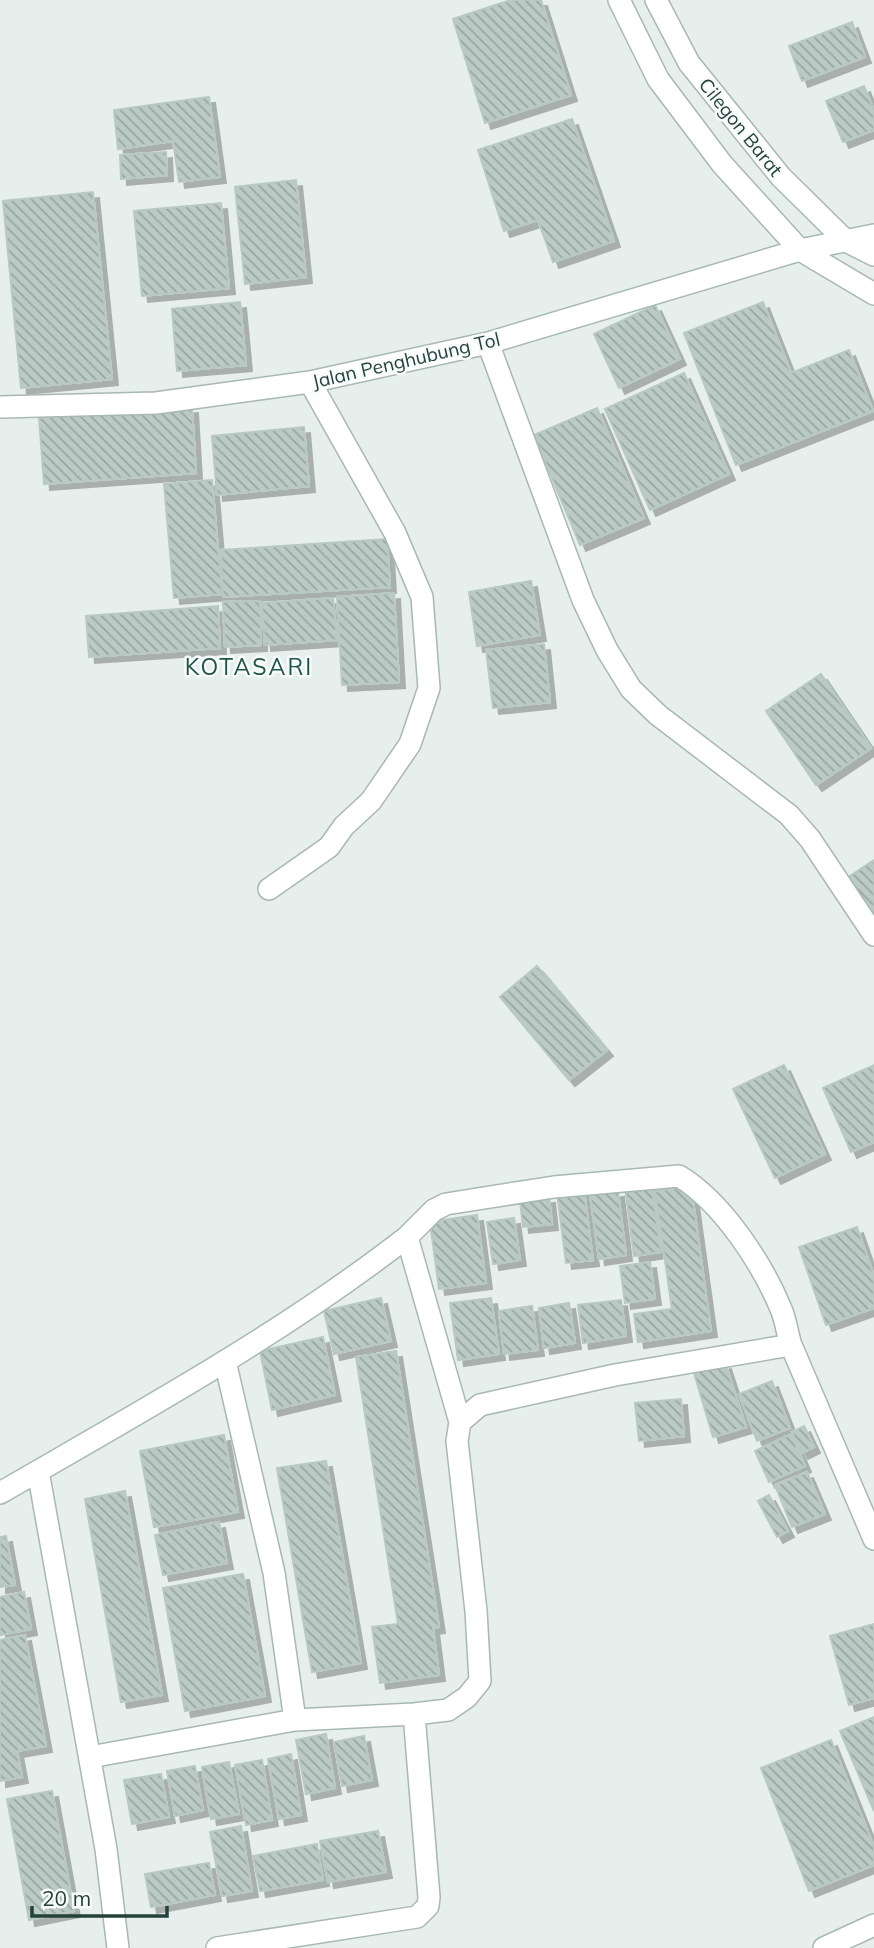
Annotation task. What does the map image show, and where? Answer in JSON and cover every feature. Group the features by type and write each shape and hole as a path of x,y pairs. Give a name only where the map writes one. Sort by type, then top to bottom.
{"street":[{"path":"618,0 658,79 722,164 800,250 874,294"},
{"name":"Cilegon Barat","path":"656,0 689,63 781,177 846,241 874,255"},
{"name":"Jalan Penghubung Tol","path":"0,407 156,403 310,382 488,343 800,250 874,235"},
{"path":"488,343 583,600 607,650 631,689 658,715 789,815 810,839 874,935"},
{"path":"269,889 329,847 344,826 371,800 410,744 429,688 422,597 395,533 310,382"},
{"path":"0,1493 225,1361 359,1273 407,1237 434,1210 446,1204 554,1187 679,1177 697,1187 754,1256 782,1311 791,1345 874,1539"},
{"path":"90,1757 295,1720 448,1710 467,1697 480,1681 477,1611 457,1441 460,1422 407,1237"},
{"path":"460,1422 480,1405 615,1375 791,1345"},
{"path":"225,1361 274,1573 295,1720"},
{"path":"38,1471 106,1849 118,1948"},
{"path":"217,1948 417,1917 424,1912 429,1897 414,1714"},
{"path":"824,1948 874,1925"}],"building":[{"path":"511,0 541,0 571,95 485,123 453,19"},
{"path":"852,22 865,57 802,81 789,46"},
{"path":"864,86 874,111 874,130 843,142 826,101"},
{"path":"209,97 220,177 179,182 173,141 118,149 114,110"},
{"path":"572,119 614,241 553,262 538,220 504,231 478,150"},
{"path":"166,152 167,175 121,179 120,155"},
{"path":"296,180 306,277 245,284 235,187"},
{"path":"93,192 112,379 21,388 3,201"},
{"path":"221,203 229,288 142,296 134,211"},
{"path":"240,302 246,365 177,371 172,309"},
{"path":"763,302 791,373 849,350 873,411 736,465 684,333"},
{"path":"655,305 680,359 619,388 594,334"},
{"path":"684,373 729,474 650,510 605,409"},
{"path":"192,407 196,473 44,484 39,418"},
{"path":"597,408 644,518 580,545 534,435"},
{"path":"304,427 309,486 217,495 212,436"},
{"path":"212,480 222,594 174,598 164,484"},
{"path":"387,539 390,587 223,597 221,550"},
{"path":"531,581 540,635 477,646 469,592"},
{"path":"394,593 399,682 342,685 337,597"},
{"path":"333,598 337,640 265,645 262,603"},
{"path":"260,601 261,645 225,647 223,602"},
{"path":"218,606 220,648 89,657 86,616"},
{"path":"544,644 550,702 493,708 486,650"},
{"path":"821,674 871,748 816,785 766,711"},
{"path":"874,860 874,931 841,882"},
{"path":"537,966 607,1050 569,1080 500,997"},
{"path":"784,1065 825,1154 775,1178 733,1089"},
{"path":"874,1065 874,1142 851,1152 823,1088"},
{"path":"651,1183 661,1252 634,1256 625,1187"},
{"path":"691,1186 711,1331 638,1342 634,1314 672,1309 655,1191"},
{"path":"584,1190 593,1260 566,1263 557,1193"},
{"path":"618,1191 626,1255 599,1259 590,1195"},
{"path":"549,1197 552,1224 523,1227 520,1201"},
{"path":"477,1215 486,1283 439,1289 430,1222"},
{"path":"514,1218 520,1260 493,1264 487,1222"},
{"path":"857,1227 874,1276 874,1308 826,1325 799,1247"},
{"path":"650,1262 655,1299 625,1303 620,1266"},
{"path":"381,1298 391,1341 334,1354 324,1311"},
{"path":"491,1298 499,1354 458,1360 450,1303"},
{"path":"621,1300 626,1336 583,1343 578,1305"},
{"path":"569,1303 575,1343 544,1348 539,1308"},
{"path":"532,1306 538,1350 504,1354 499,1311"},
{"path":"323,1337 335,1395 272,1410 260,1351"},
{"path":"396,1351 439,1627 433,1628 439,1675 380,1683 372,1627 398,1624 356,1357"},
{"path":"725,1363 746,1427 713,1437 694,1373"},
{"path":"772,1381 790,1428 757,1441 739,1394"},
{"path":"681,1399 684,1436 639,1441 635,1403"},
{"path":"804,1426 814,1447 802,1453 792,1432"},
{"path":"791,1434 805,1466 769,1482 755,1451"},
{"path":"224,1435 238,1512 154,1527 140,1451"},
{"path":"326,1461 361,1663 312,1672 277,1468"},
{"path":"807,1472 825,1514 792,1527 775,1485"},
{"path":"125,1491 162,1695 121,1702 85,1499"},
{"path":"769,1495 788,1531 777,1537 758,1501"},
{"path":"219,1522 227,1563 163,1575 155,1535"},
{"path":"6,1536 15,1585 0,1587 0,1537"},
{"path":"243,1574 265,1696 185,1711 163,1588"},
{"path":"24,1592 31,1629 0,1635 0,1597"},
{"path":"874,1624 874,1698 849,1705 830,1636"},
{"path":"25,1635 46,1746 17,1751 22,1777 0,1781 0,1640"},
{"path":"874,1717 874,1811 840,1731"},
{"path":"326,1734 335,1788 306,1794 296,1740"},
{"path":"364,1736 372,1780 342,1786 334,1742"},
{"path":"831,1740 874,1847 874,1865 809,1891 761,1768"},
{"path":"291,1754 301,1815 279,1819 268,1759"},
{"path":"262,1760 272,1820 246,1825 235,1765"},
{"path":"229,1762 239,1814 211,1819 202,1767"},
{"path":"195,1766 203,1810 175,1816 167,1771"},
{"path":"161,1774 169,1817 132,1824 124,1780"},
{"path":"52,1791 74,1911 29,1920 7,1799"},
{"path":"241,1826 252,1891 222,1896 210,1832"},
{"path":"378,1831 386,1872 328,1882 320,1841"},
{"path":"317,1844 323,1880 260,1891 253,1856"},
{"path":"209,1863 215,1895 151,1907 145,1874"}],"district":[{"name":"KOTASARI","path":"249,667"}]}
